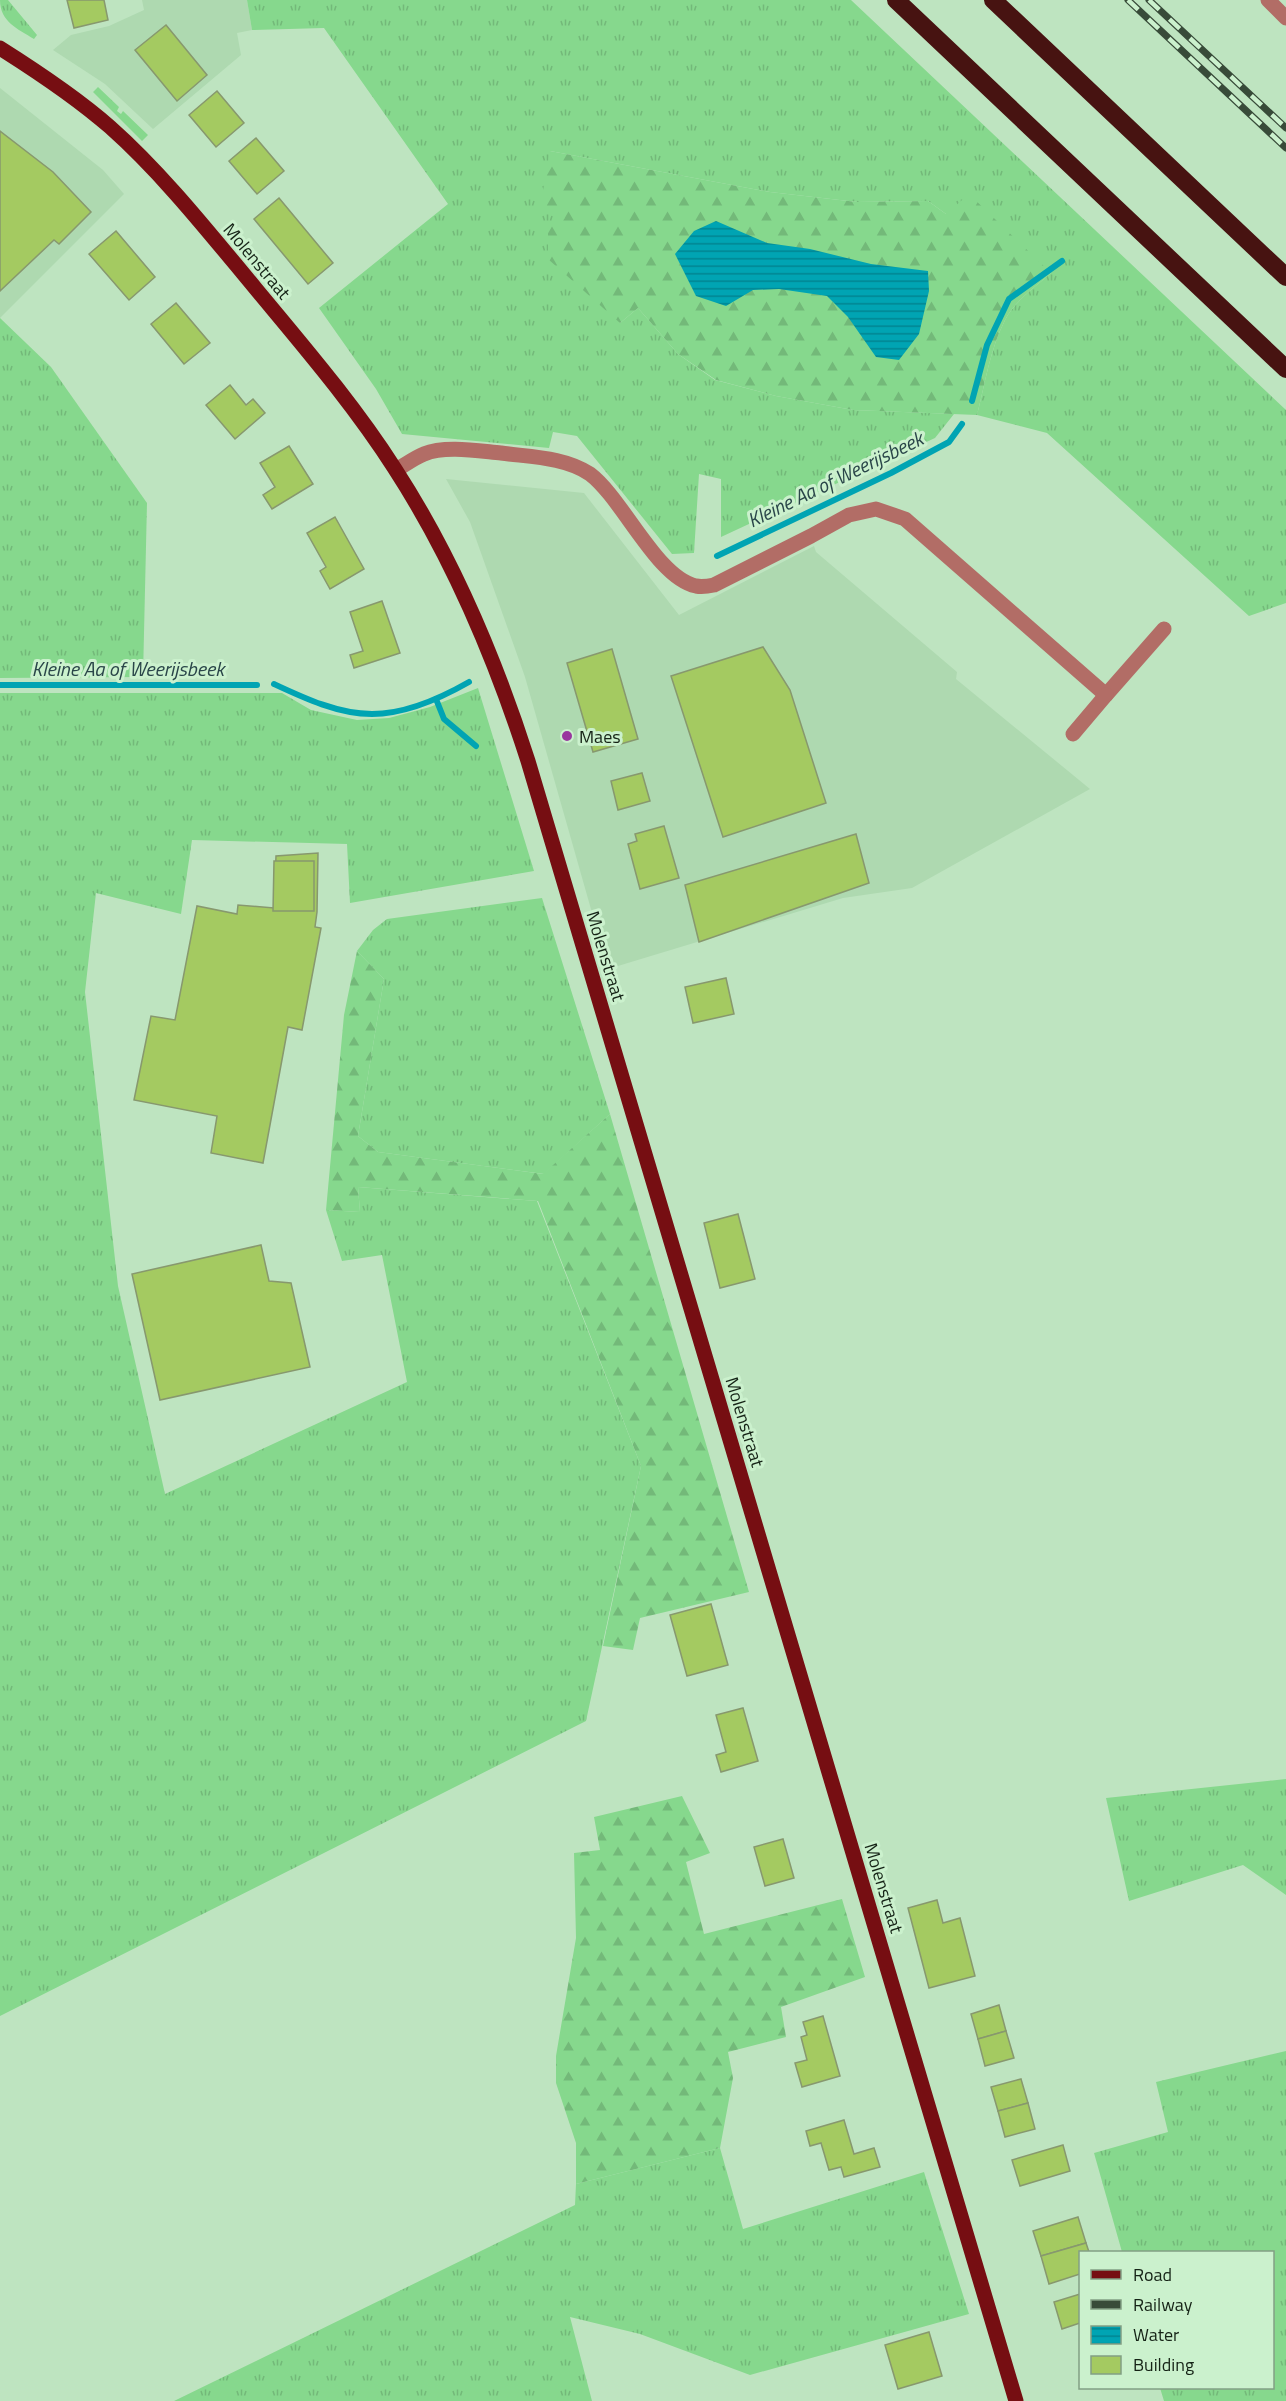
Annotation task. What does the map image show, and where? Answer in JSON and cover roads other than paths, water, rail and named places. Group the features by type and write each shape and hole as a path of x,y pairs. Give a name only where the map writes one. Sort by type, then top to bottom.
{"highway":[{"path":"896,0 1286,369"},
{"path":"993,0 1286,277"}],"main road":[{"name":"Molenstraat","path":"0,48 70,95 132,148 231,259 333,382 396,470 456,576 489,648 507,695 1016,2401"}],"street":[{"path":"1268,0 1286,18"},
{"path":"396,470 425,453 459,449 542,458 568,464 590,474 667,567 683,581 698,587 714,585 849,515 876,509 905,519 1106,695"},
{"path":"1073,734 1164,629"}],"water":[{"path":"716,221 767,243 810,249 871,264 928,271 929,291 919,334 899,360 876,357 848,317 827,296 779,289 753,290 726,306 696,296 675,254 694,231"}],"waterway":[{"name":"Kleine Aa of Weerijsbeek","path":"972,401 987,345 1009,299 1062,261"},
{"name":"Kleine Aa of Weerijsbeek","path":"717,556 891,473 949,442 962,424"},
{"name":"Kleine Aa of Weerijsbeek","path":"274,684 309,700 334,708 372,714 398,711 423,704 469,682"},
{"name":"Kleine Aa of Weerijsbeek","path":"0,685 257,685"},
{"path":"436,699 444,719 476,746"}],"railway":[{"path":"1128,0 1286,148"},
{"path":"1149,0 1286,128"}],"place":[{"name":"Maes","path":"567,736"}]}
